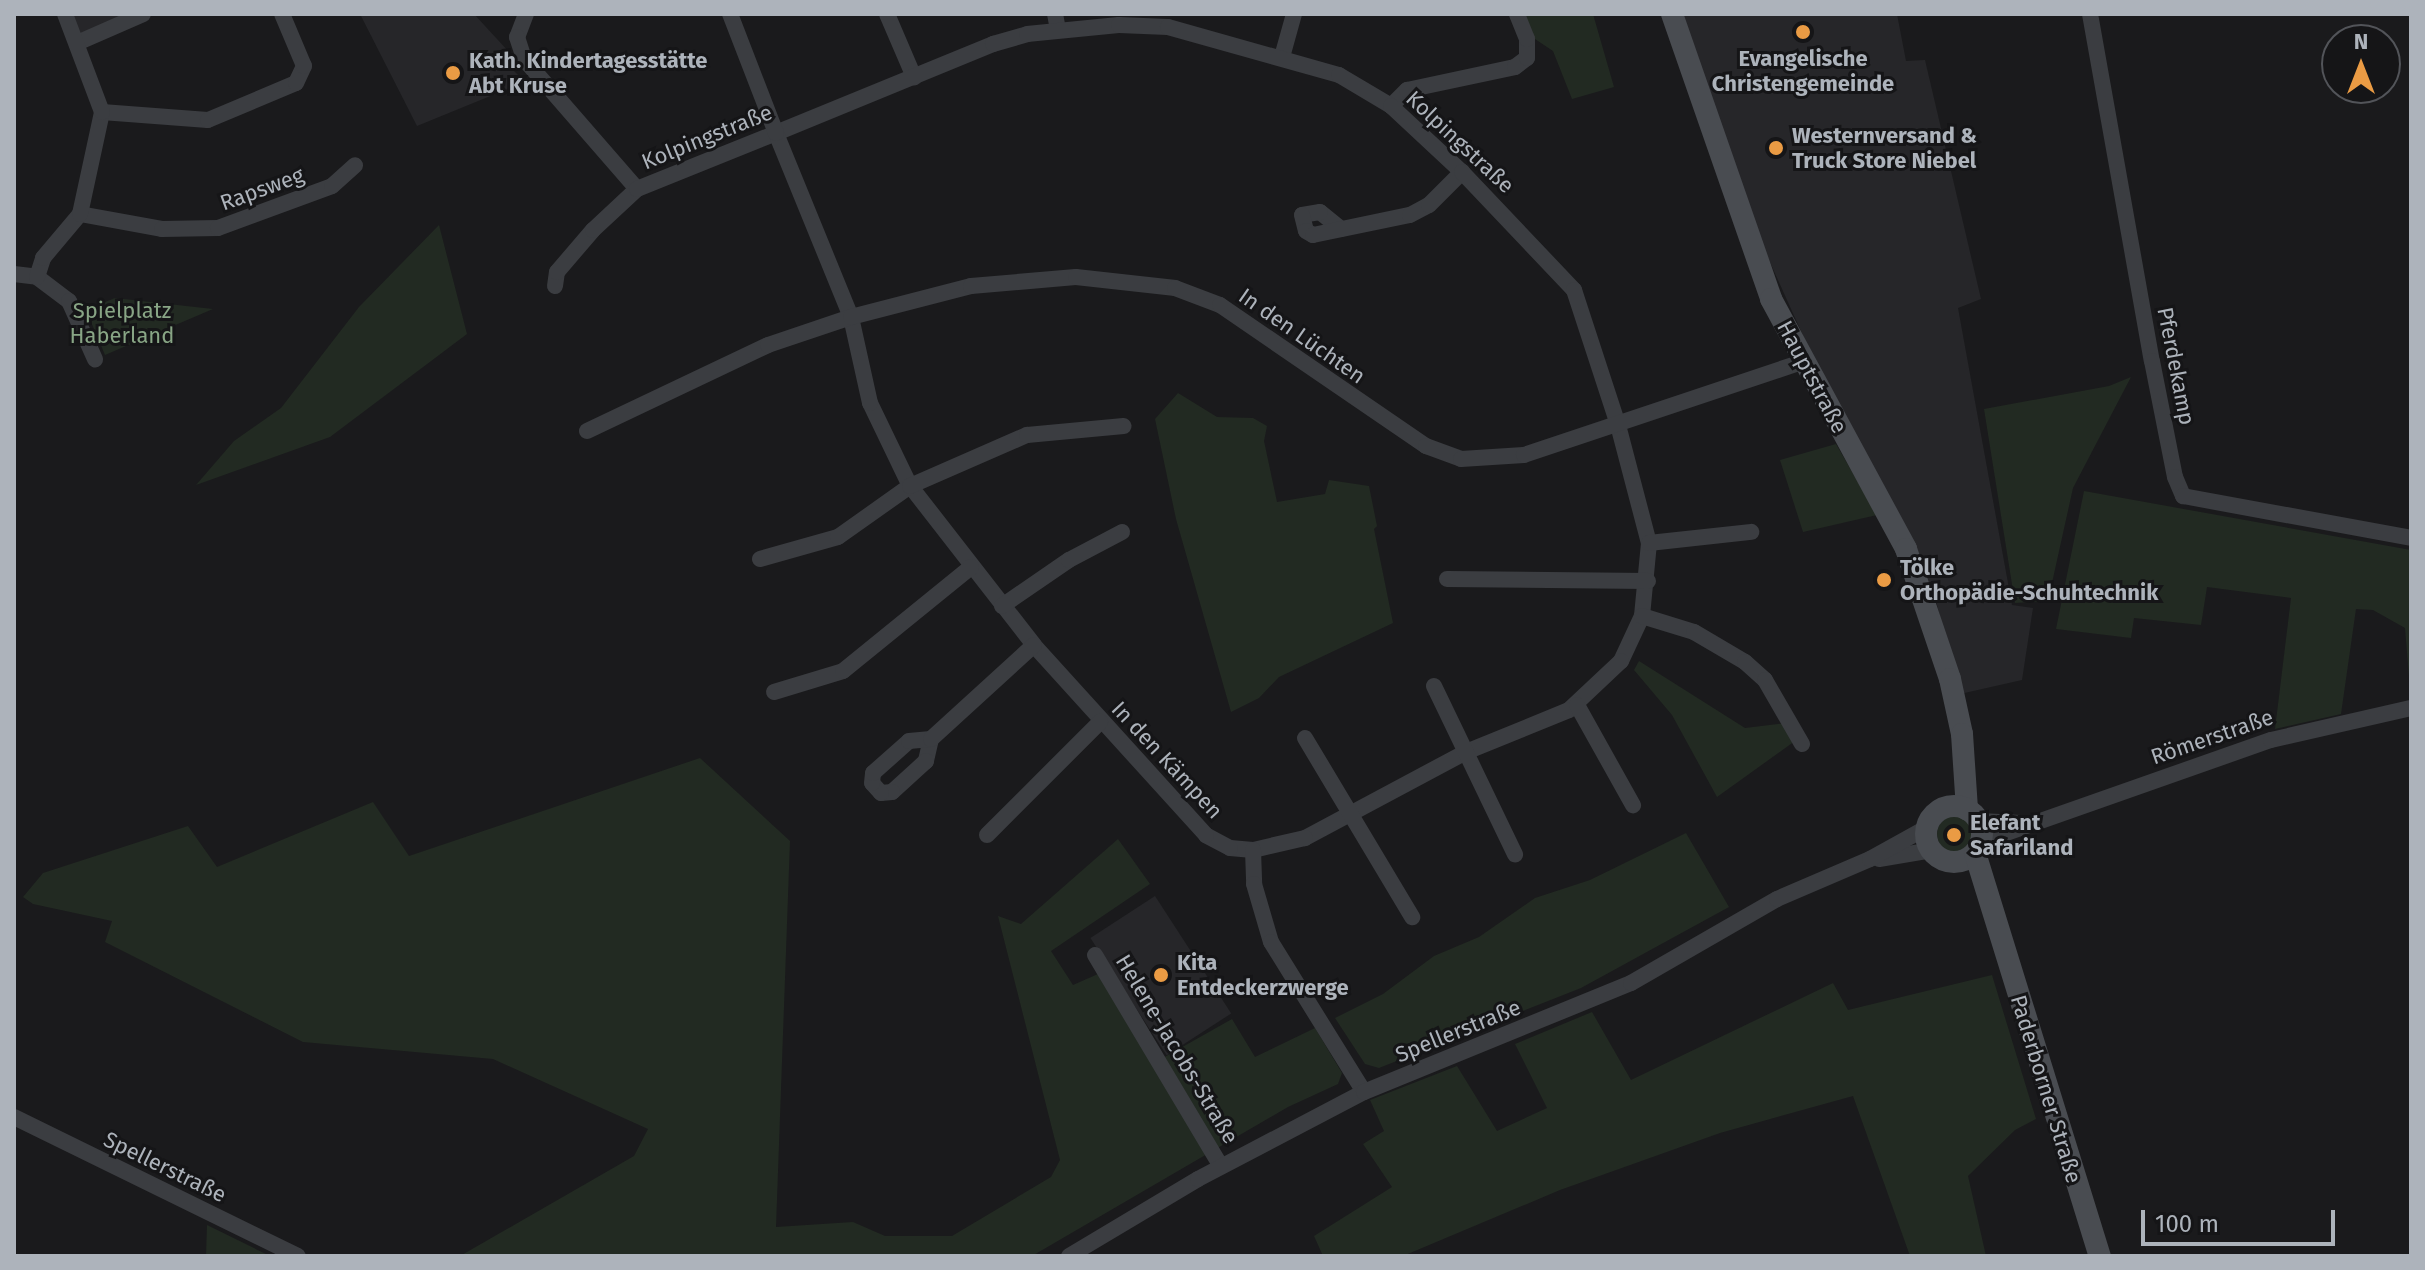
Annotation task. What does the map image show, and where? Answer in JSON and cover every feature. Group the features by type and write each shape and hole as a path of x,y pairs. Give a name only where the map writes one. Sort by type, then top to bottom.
{"main road":[{"name":"Hauptstraße","path":"1672,14 1744,234 1802,362 1906,549 1945,658 1962,734 1968,833"},
{"path":"1928,827 1968,833 1932,850 1928,827"},
{"name":"Paderborner Straße","path":"1968,833 2100,1256"}],"street":[{"path":"37,277 43,258 80,214 102,112 65,14"},
{"path":"77,43 143,14"},
{"path":"102,112 208,120 296,83 304,66 282,14"},
{"path":"526,14 517,37 524,59 637,189"},
{"name":"In den Kämpen","path":"730,14 851,317 870,403 910,486 1002,606 1100,722 1206,835 1230,848 1253,850 1280,847 1352,815 1466,752 1577,705 1621,661 1642,616 1648,581 1649,543 1618,425"},
{"path":"887,14 914,77"},
{"path":"1282,57 1294,14"},
{"path":"1391,106 1407,90 1515,67 1527,58 1527,39 1517,14"},
{"name":"Pferdekamp","path":"2090,14 2152,361 2175,477 2183,496 2411,538"},
{"name":"Kolpingstraße","path":"555,286 557,272 637,189 993,44 1056,22 1168,27 1339,75 1391,106 1462,172 1574,290 1618,425"},
{"name":"Rapsweg","path":"80,214 162,229 218,228 332,186 355,165"},
{"path":"1341,229 1410,215 1429,205 1462,172"},
{"path":"14,274 37,277 69,301 95,359"},
{"name":"In den Lüchten","path":"587,431 768,345 851,317 971,286 1076,277 1131,280 1175,288 1220,305 1426,446 1461,459 1524,455 1802,362"},
{"path":"760,559 838,537 910,486 1027,435 1124,426"},
{"path":"1002,606 1069,560 1122,532"},
{"path":"1649,543 1751,532"},
{"path":"774,692 843,671 971,567"},
{"path":"1447,579 1648,581"},
{"path":"1642,616 1694,632 1745,662 1765,680 1802,744"},
{"path":"931,739 1034,645"},
{"path":"1434,686 1515,854"},
{"path":"1577,705 1633,805"},
{"name":"Römerstraße","path":"1968,833 2031,824 2271,740 2411,708"},
{"path":"987,835 1100,722"},
{"path":"1305,738 1412,917"},
{"name":"Spellerstraße","path":"1069,1256 1221,1166 1364,1092 1631,983 1777,899 1870,859 1928,827"},
{"path":"1253,850 1254,884 1271,942 1364,1092"},
{"name":"Spellerstraße","path":"1870,859 1932,850"},
{"name":"Helene-Jacobs-Straße","path":"1095,955 1221,1166"},
{"name":"Spellerstraße","path":"14,1117 298,1256"}],"shaded area":[{"path":"68,14 129,14 77,36"},
{"name":"Kath. Kindertagesstätte Abt Kruse","path":"360,14 474,14 509,52 501,58 525,82 417,126"},
{"path":"1676,14 1897,14 1906,61 1925,60 1981,299 1958,308 2012,605 2033,608 2022,680 1960,694 1936,601 1911,537 1809,349 1733,180"},
{"name":"Kita Entdeckerzwerge","path":"1155,896 1231,1013 1167,1055 1090,938"}],"green space":[{"path":"1524,14 1593,14 1614,87 1572,99 1553,51 1535,39"},
{"path":"439,225 467,334 330,437 196,485 234,441 281,408 359,307"},
{"name":"Spielplatz Haberland","path":"115,298 213,309 105,355 86,310"},
{"path":"2131,377 2073,488 2048,601 2015,603 1984,409 2109,386"},
{"path":"1178,393 1217,417 1253,418 1267,426 1264,441 1277,502 1325,494 1329,480 1369,486 1377,526 1374,529 1393,623 1279,677 1259,698 1231,712 1176,519 1155,419"},
{"path":"1836,444 1877,515 1803,532 1780,460"},
{"path":"2084,491 2411,550 2411,701 2405,628 2373,610 2356,609 2341,714 2275,729 2291,598 2207,587 2201,625 2134,618 2131,638 2056,629"},
{"path":"1639,661 1745,728 1786,723 1795,741 1717,797 1672,715 1634,670"},
{"path":"700,758 790,841 776,1227 853,1222 885,1236 952,1236 1051,1177 1060,1160 998,916 1021,924 1118,839 1150,884 1051,951 1073,985 1098,974 1154,1063 1232,1019 1255,1057 1315,1028 1342,1073 1338,1084 1288,1107 1032,1256 460,1256 634,1156 648,1129 493,1059 303,1042 105,942 112,921 33,904 23,897 43,873 188,826 217,867 373,802 409,856"},
{"path":"1955,816 1968,821 1973,834 1968,847 1955,852 1942,847 1937,834 1942,821"},
{"path":"1686,833 1729,907 1581,988 1379,1068 1365,1064 1335,1018 1383,994 1434,956 1479,937 1535,898 1590,880"},
{"path":"1992,975 2036,1119 2015,1130 1968,1176 1986,1256 1910,1256 1853,1096 1720,1133 1560,1190 1403,1256 1323,1256 1314,1236 1392,1187 1363,1144 1384,1131 1370,1100 1457,1066 1497,1131 1547,1108 1515,1044 1592,1012 1631,1080 1833,983 1848,1010"},
{"path":"207,1225 270,1256 206,1256"}],"place":[{"name":"Evangelische Christengemeinde","path":"1803,32"},
{"name":"Kath. Kindertagesstätte Abt Kruse","path":"453,73"},
{"name":"Westernversand & Truck Store Niebel","path":"1776,148"},
{"name":"Tölke Orthopädie-Schuhtechnik","path":"1884,580"},
{"name":"Elefant Safariland","path":"1954,835"},
{"name":"Kita Entdeckerzwerge","path":"1161,975"}]}
